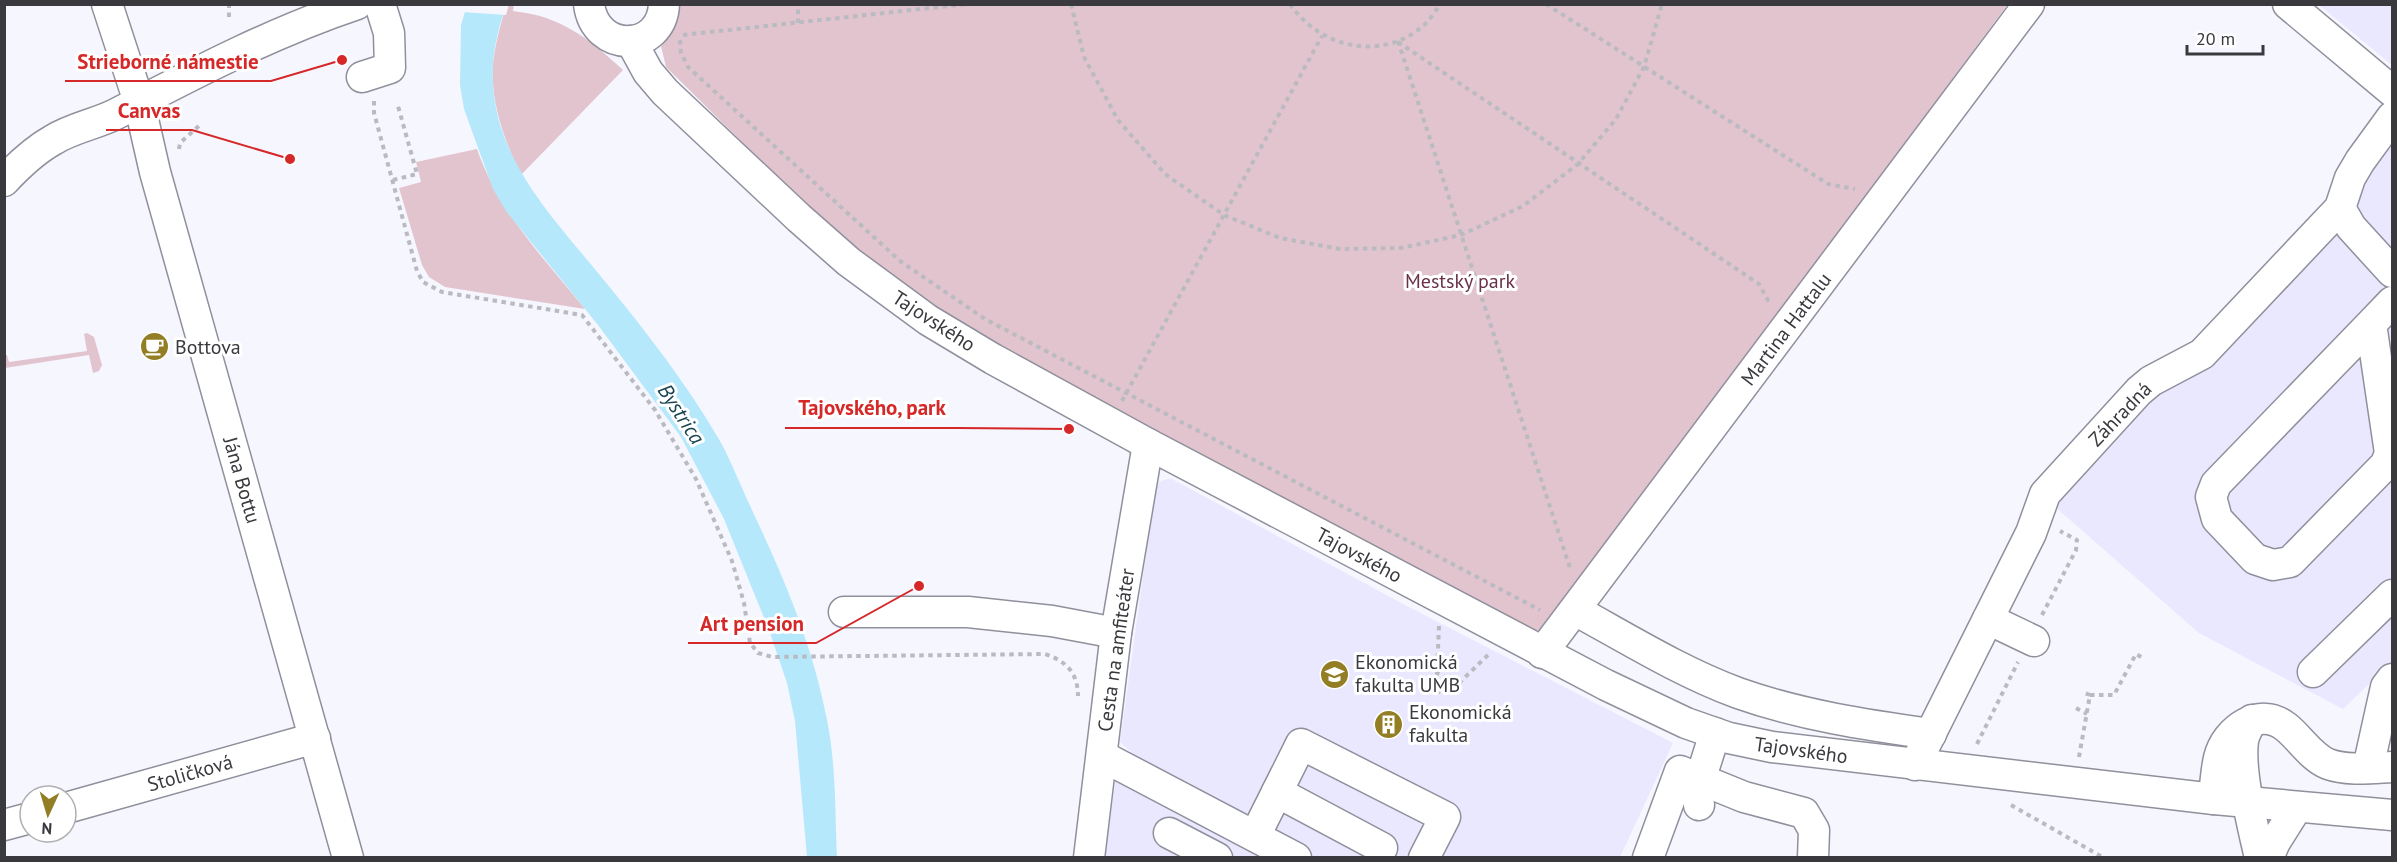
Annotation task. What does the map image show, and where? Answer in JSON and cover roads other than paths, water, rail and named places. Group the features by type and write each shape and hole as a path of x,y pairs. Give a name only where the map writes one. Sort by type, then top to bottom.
{"street":[{"name":"Jána Bottu","path":"107,4 139,102 159,183 348,858"},
{"path":"4,181 53,140 111,116 323,9 357,4"},
{"path":"367,75 390,68 389,33 380,4"},
{"path":"589,4 594,24 601,32 610,38 631,41 652,32 660,23 664,4"},
{"name":"Martina Hattalu","path":"1542,653 2029,4"},
{"path":"2288,4 2392,91"},
{"name":"Tajovského","path":"631,41 648,72 665,92 799,218 890,295 928,320 993,359 1148,444 1542,653 1648,705 1715,733 1772,747 2214,799 2392,815"},
{"name":"Záhradná","path":"1915,765 2031,533 2045,494 2139,391 2164,373 2191,362 2202,354 2340,208 2350,177 2392,117"},
{"path":"2340,208 2351,227 2392,272"},
{"path":"2384,318 2390,453 2386,464 2290,562 2273,565 2255,558 2217,519 2211,497 2216,484 2384,318"},
{"name":"Cesta na amfiteáter","path":"1089,858 1116,633 1148,444"},
{"path":"2313,672 2392,595"},
{"path":"1578,606 1682,668 1738,693 1862,725 1931,734"},
{"path":"844,612 968,612 1052,621 1116,633"},
{"path":"1988,619 2034,641"},
{"path":"2253,858 2214,799 2219,757 2225,742 2235,731 2252,720 2269,718 2285,726 2326,763 2341,767 2380,768 2386,687 2392,679"},
{"path":"2252,720 2243,740 2248,802 2260,858"},
{"path":"1700,791 1715,733"},
{"name":"Stoličková","path":"78,805 315,738"},
{"path":"1255,836 1301,744 1445,817 1424,858"},
{"path":"1102,756 1296,858"},
{"path":"1648,858 1680,771 1700,791 1744,797 1804,813 1814,830 1813,858"},
{"path":"1277,792 1383,848"},
{"path":"2268,858 2275,842 2297,807"},
{"path":"1169,833 1214,857"}],"water":[{"name":"Bystrica","path":"467,5 506,5 494,57 494,97 501,127 512,155 544,207 634,318 694,399 724,449 775,561 806,639 827,720 834,771 837,857 807,857 795,721 787,683 769,630 724,519 681,437 598,325 506,211 493,189 464,109 460,85 461,25"}],"place":[{"name":"Strieborné námestie","path":"342,60"},
{"name":"Canvas","path":"290,159"},
{"name":"Bottova","path":"154,347"},
{"name":"Tajovského, park","path":"1069,429"},
{"name":"Art pension","path":"919,586"},
{"name":"Ekonomická fakulta UMB","path":"1334,674"},
{"name":"Ekonomická fakulta","path":"1388,724"}],"park label":[{"name":"Mestský park","path":"1460,281"}]}
